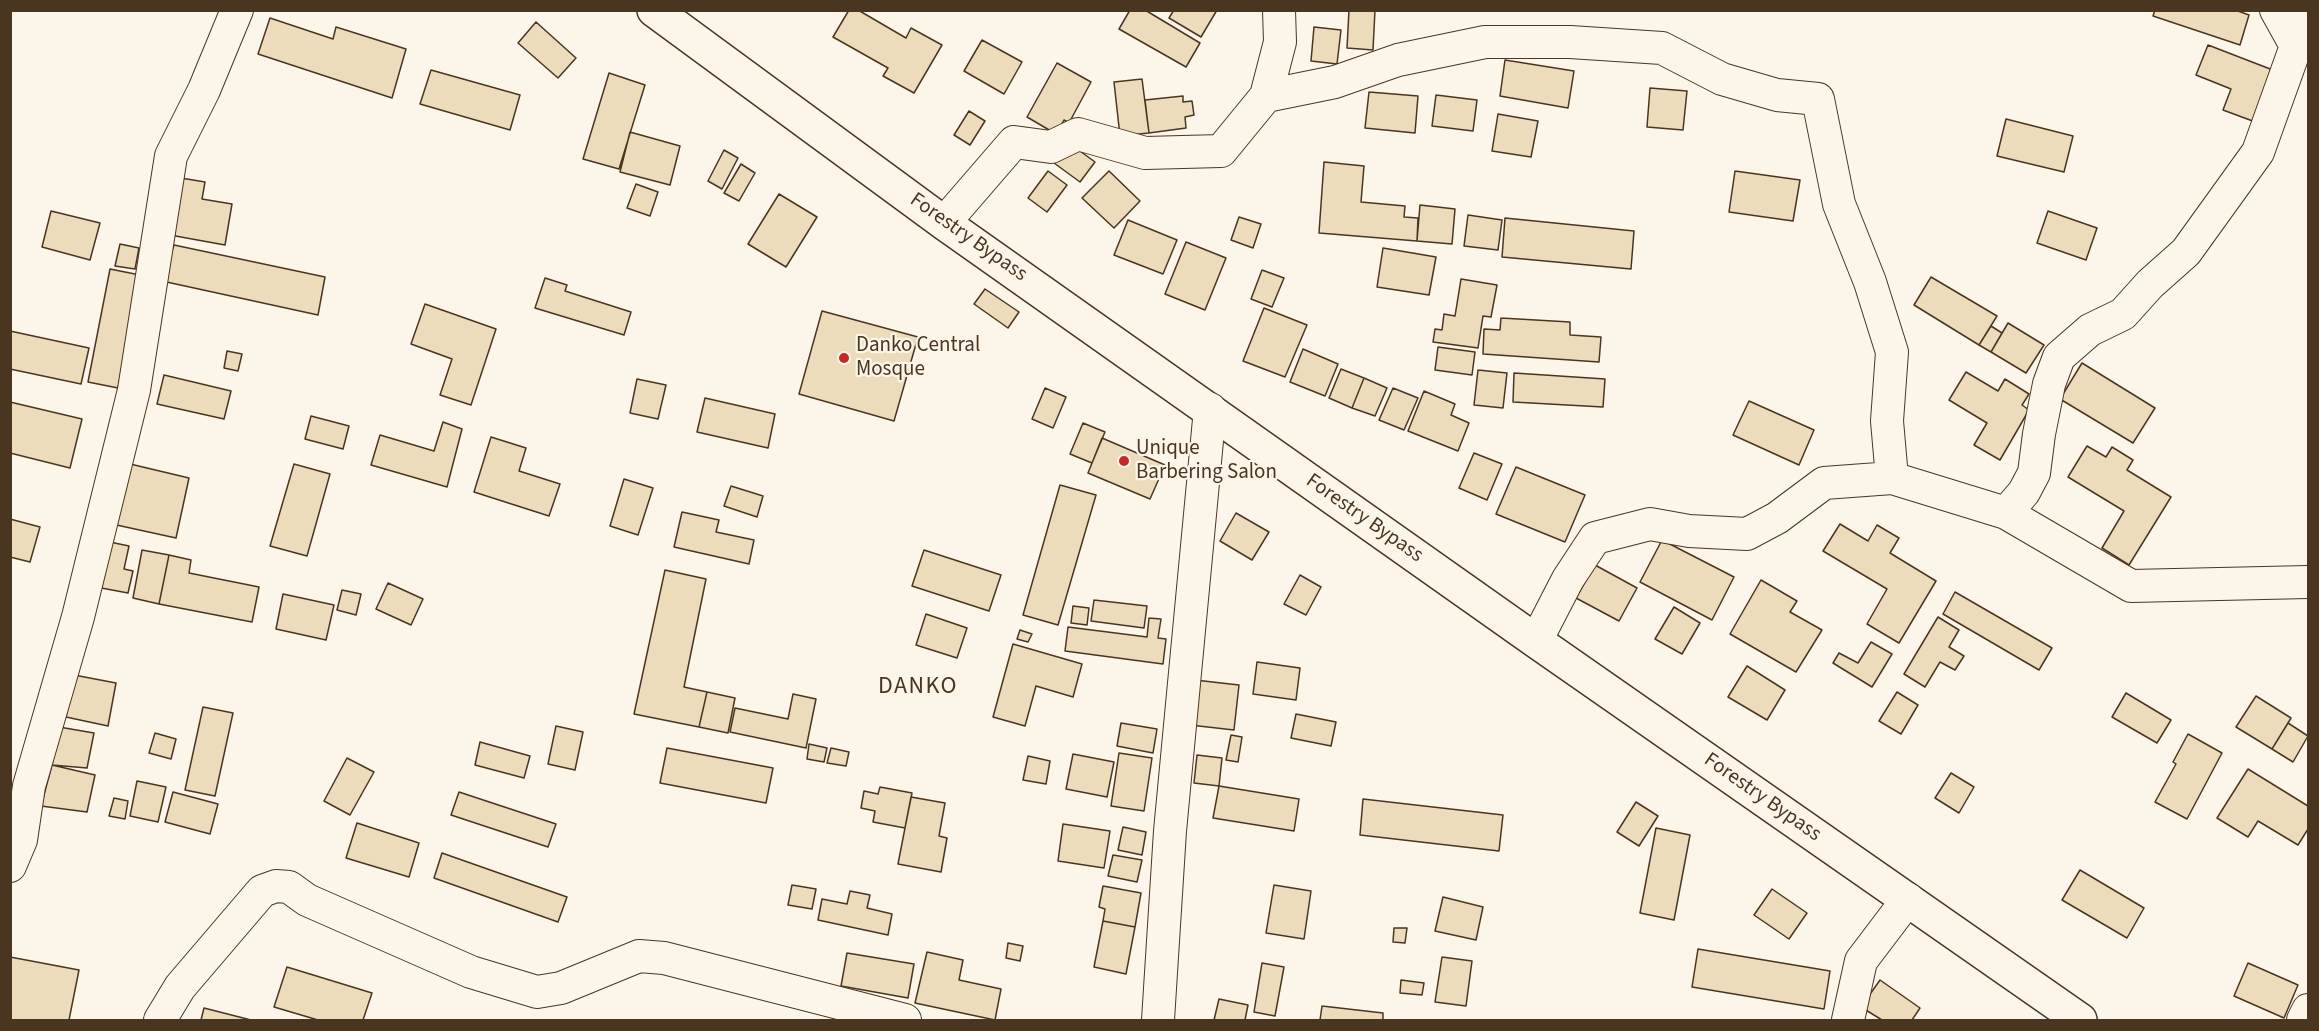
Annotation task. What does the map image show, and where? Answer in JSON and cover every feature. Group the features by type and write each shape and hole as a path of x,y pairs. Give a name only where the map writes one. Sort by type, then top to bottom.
{"street":[{"path":"10,866 21,840 29,786 78,616 134,390 171,156 204,90 237,10"},
{"name":"Forestry Bypass","path":"654,10 944,223 1536,641 2080,1020"},
{"path":"944,223 1014,142 1052,147 1078,134 1145,153 1221,151 1266,96 1280,42 1279,10"},
{"path":"2006,513 2024,492 2034,473 2049,384 2059,357 2090,330 2123,314 2150,284 2186,252 2258,152 2302,34 2276,10"},
{"path":"1266,96 1335,82 1398,60 1485,42 1559,42 1662,48 1722,79 1777,95 1818,99 1839,204 1870,282 1892,352 1887,421 1892,478"},
{"path":"1162,1018 1170,831 1210,409"},
{"path":"1536,641 1568,579 1595,538 1650,524 1689,531 1747,534 1777,518 1824,483 1892,478 2006,513 2130,586 2308,582"},
{"path":"160,1020 180,987 262,891 276,886 289,887 307,900 471,972 537,992 561,988 639,956 664,958 905,1020"},
{"path":"1848,1020 1861,961 1908,899"},
{"path":"2303,1020 2308,1010"}],"building":[{"path":"849,10 858,10 906,38 911,28 942,45 914,93 883,76 888,68 833,37"},
{"path":"1130,10 1145,10 1200,43 1186,67 1119,29"},
{"path":"1174,10 1217,10 1201,37 1169,18"},
{"path":"1349,10 1375,10 1373,50 1347,48"},
{"path":"2155,10 2235,10 2249,15 2240,45 2153,16"},
{"path":"270,18 333,39 336,27 406,49 392,98 258,54"},
{"path":"536,22 576,58 558,78 518,43"},
{"path":"1314,27 1341,30 1337,64 1311,61"},
{"path":"982,40 1022,62 1004,94 964,71"},
{"path":"2208,45 2278,72 2258,123 2223,110 2231,89 2196,75"},
{"path":"1505,60 1574,71 1568,108 1500,96"},
{"path":"1057,63 1091,82 1069,123 1064,120 1056,134 1027,117"},
{"path":"431,70 520,95 510,130 420,104"},
{"path":"609,73 645,85 619,169 583,159"},
{"path":"1142,79 1149,133 1120,136 1114,82"},
{"path":"1650,88 1687,91 1683,130 1647,127"},
{"path":"1369,92 1418,96 1415,133 1365,128"},
{"path":"1436,95 1477,100 1473,131 1432,126"},
{"path":"1183,96 1183,102 1192,101 1194,115 1185,117 1186,128 1149,133 1145,100"},
{"path":"969,111 985,121 970,145 954,135"},
{"path":"1498,114 1538,121 1531,157 1492,151"},
{"path":"2006,119 2073,136 2064,172 1997,156"},
{"path":"630,132 680,146 670,185 620,172"},
{"path":"1069,143 1095,162 1080,182 1054,163"},
{"path":"724,150 738,158 722,189 708,181"},
{"path":"1324,162 1364,166 1361,202 1405,206 1404,217 1418,218 1417,241 1319,233"},
{"path":"741,164 755,173 739,201 724,193"},
{"path":"1048,171 1067,185 1047,212 1028,198"},
{"path":"1109,171 1140,201 1114,228 1082,198"},
{"path":"1735,171 1800,180 1793,221 1729,212"},
{"path":"181,178 205,182 202,199 232,204 225,245 170,235"},
{"path":"636,184 658,192 650,216 627,208"},
{"path":"779,194 817,217 786,267 748,244"},
{"path":"1420,205 1455,209 1452,244 1417,241"},
{"path":"51,211 100,223 90,260 42,247"},
{"path":"2048,211 2097,228 2086,260 2037,243"},
{"path":"1468,215 1502,220 1498,250 1464,246"},
{"path":"1239,217 1261,224 1253,248 1231,240"},
{"path":"1505,218 1634,231 1631,269 1502,257"},
{"path":"1128,220 1177,240 1163,274 1114,255"},
{"path":"1186,242 1226,258 1205,310 1165,294"},
{"path":"120,244 139,248 135,269 115,266"},
{"path":"174,245 325,277 318,315 162,281"},
{"path":"1383,248 1436,257 1429,295 1377,287"},
{"path":"110,269 140,275 118,388 88,382"},
{"path":"1262,270 1284,278 1272,307 1251,299"},
{"path":"1931,277 1997,316 1979,345 1914,305"},
{"path":"545,278 567,285 565,291 631,312 624,335 535,308"},
{"path":"1461,279 1497,285 1491,317 1483,316 1478,348 1433,342 1435,329 1442,330 1444,314 1455,316"},
{"path":"985,289 1019,312 1008,328 974,304"},
{"path":"425,304 496,329 471,405 440,395 452,359 411,344"},
{"path":"1264,308 1307,325 1285,377 1243,361"},
{"path":"822,311 918,337 894,421 799,394"},
{"path":"1501,318 1570,322 1570,335 1601,337 1599,362 1483,354 1484,329 1500,330"},
{"path":"2008,323 2044,345 2026,373 1991,352"},
{"path":"1991,326 2002,333 1991,352 1979,345"},
{"path":"10,331 89,348 81,384 10,369"},
{"path":"1438,347 1475,352 1472,375 1435,370"},
{"path":"1303,349 1338,364 1325,396 1290,382"},
{"path":"227,351 242,354 238,371 224,368"},
{"path":"2082,363 2155,408 2133,443 2060,399"},
{"path":"1341,369 1364,378 1352,408 1329,398"},
{"path":"1478,370 1507,373 1503,408 1474,405"},
{"path":"1966,372 1998,391 2005,379 2029,394 2022,405 2029,410 2000,460 1974,445 1987,423 1949,400"},
{"path":"1514,373 1605,379 1603,407 1513,402"},
{"path":"164,375 231,391 224,419 157,404"},
{"path":"1364,378 1387,388 1375,416 1352,408"},
{"path":"637,379 666,385 658,419 630,413"},
{"path":"1045,388 1066,397 1053,428 1032,419"},
{"path":"1393,388 1418,398 1404,430 1379,420"},
{"path":"1424,391 1455,404 1451,415 1469,423 1458,451 1408,431"},
{"path":"705,398 775,414 768,448 697,432"},
{"path":"1749,401 1814,430 1799,465 1733,435"},
{"path":"10,402 82,419 70,468 10,453"},
{"path":"311,416 349,426 343,449 305,439"},
{"path":"443,422 462,429 447,487 371,465 380,435 434,451"},
{"path":"1083,423 1105,432 1092,463 1070,454"},
{"path":"491,437 526,448 519,471 560,484 549,516 474,492"},
{"path":"1102,438 1165,465 1150,499 1088,473"},
{"path":"2087,446 2106,457 2112,447 2133,460 2127,470 2171,497 2129,565 2102,548 2124,511 2068,477"},
{"path":"1474,453 1502,464 1487,500 1459,488"},
{"path":"126,463 189,478 176,538 112,524"},
{"path":"294,464 330,474 307,556 270,546"},
{"path":"1516,467 1585,495 1565,542 1496,514"},
{"path":"624,479 653,488 638,535 610,526"},
{"path":"1060,485 1096,495 1058,625 1023,615"},
{"path":"731,486 763,496 757,517 724,506"},
{"path":"682,512 719,520 716,532 754,540 749,564 674,547"},
{"path":"1236,513 1269,532 1252,560 1220,541"},
{"path":"10,519 40,527 30,562 10,557"},
{"path":"1840,524 1868,541 1877,525 1899,538 1890,553 1936,581 1899,643 1867,624 1887,589 1823,551"},
{"path":"1662,540 1734,577 1712,620 1640,582"},
{"path":"105,541 129,546 124,569 133,571 128,593 96,587"},
{"path":"142,550 169,555 159,604 133,598"},
{"path":"924,550 1001,575 989,611 912,586"},
{"path":"169,555 191,560 189,573 259,587 252,622 159,604"},
{"path":"1595,565 1637,588 1619,621 1576,598"},
{"path":"665,570 706,579 684,687 707,692 699,727 634,714"},
{"path":"1300,575 1321,587 1306,615 1284,604"},
{"path":"1761,580 1797,601 1790,612 1822,630 1796,672 1730,634"},
{"path":"388,583 423,599 411,625 376,609"},
{"path":"342,590 361,594 356,615 337,610"},
{"path":"1955,592 2052,648 2039,670 1943,614"},
{"path":"283,594 334,605 326,640 276,629"},
{"path":"1094,600 1147,606 1144,628 1091,621"},
{"path":"1073,606 1089,608 1087,625 1071,623"},
{"path":"1674,607 1700,623 1682,654 1655,639"},
{"path":"926,614 967,628 957,658 916,645"},
{"path":"1938,617 1959,630 1949,647 1964,656 1955,670 1940,662 1925,687 1904,674"},
{"path":"1149,618 1161,619 1158,638 1166,639 1163,664 1065,651 1068,627 1147,637"},
{"path":"1020,630 1032,634 1028,642 1017,639"},
{"path":"1871,642 1892,654 1872,687 1833,663 1839,653 1858,663"},
{"path":"1013,644 1082,664 1073,697 1036,686 1025,726 993,717"},
{"path":"1257,662 1300,668 1296,700 1253,694"},
{"path":"1747,666 1785,690 1767,720 1728,697"},
{"path":"74,675 116,683 108,726 66,717"},
{"path":"1195,680 1239,685 1234,730 1190,725"},
{"path":"707,692 735,698 728,733 699,727"},
{"path":"1897,692 1918,705 1901,734 1879,721"},
{"path":"2126,693 2171,720 2157,743 2112,717"},
{"path":"793,694 816,699 806,748 730,732 735,708 788,719"},
{"path":"2256,696 2291,718 2272,749 2236,727"},
{"path":"203,707 233,713 215,796 185,790"},
{"path":"1296,714 1336,722 1331,746 1291,738"},
{"path":"1121,723 1157,729 1153,753 1117,746"},
{"path":"2288,723 2308,736 2293,762 2272,749"},
{"path":"556,726 583,732 575,770 548,764"},
{"path":"59,727 94,733 87,768 52,765"},
{"path":"155,733 176,739 171,759 149,753"},
{"path":"2188,734 2222,753 2187,819 2155,802 2176,764 2173,762"},
{"path":"1231,735 1242,737 1238,762 1226,760"},
{"path":"480,742 530,756 524,778 475,765"},
{"path":"809,744 827,748 824,762 807,759"},
{"path":"667,748 773,768 766,803 660,783"},
{"path":"831,748 849,752 846,766 827,763"},
{"path":"1119,753 1152,758 1144,811 1111,806"},
{"path":"1073,754 1114,762 1107,797 1066,789"},
{"path":"1197,755 1222,758 1219,786 1194,783"},
{"path":"1028,756 1050,761 1046,784 1023,780"},
{"path":"347,758 374,772 350,815 324,801"},
{"path":"52,765 95,775 87,812 41,806"},
{"path":"2248,769 2308,806 2308,829 2298,845 2258,821 2248,837 2217,818"},
{"path":"1951,773 1974,787 1959,813 1935,798"},
{"path":"137,781 166,787 158,822 130,816"},
{"path":"1219,786 1299,799 1294,831 1213,818"},
{"path":"880,787 912,793 905,828 873,822 875,811 861,808 864,791 878,794"},
{"path":"173,792 218,804 210,834 165,822"},
{"path":"459,792 556,824 548,847 451,815"},
{"path":"911,797 945,803 939,836 947,838 941,872 898,864"},
{"path":"114,798 128,801 125,819 109,816"},
{"path":"1363,799 1503,815 1499,851 1360,835"},
{"path":"1636,802 1658,816 1639,846 1617,832"},
{"path":"357,823 419,843 409,877 346,858"},
{"path":"1063,824 1110,831 1104,868 1058,861"},
{"path":"1123,827 1146,832 1142,855 1118,850"},
{"path":"1656,828 1690,835 1674,920 1640,913"},
{"path":"442,853 567,897 558,922 434,878"},
{"path":"1113,855 1142,860 1137,882 1108,876"},
{"path":"2080,870 2144,908 2127,938 2062,900"},
{"path":"792,885 816,889 812,909 788,905"},
{"path":"1274,885 1311,891 1304,939 1266,933"},
{"path":"1103,886 1141,893 1135,927 1103,921 1105,909 1099,907"},
{"path":"1772,889 1807,913 1789,939 1754,915"},
{"path":"850,891 870,895 867,908 892,914 888,935 818,920 822,899 847,904"},
{"path":"1443,897 1483,907 1476,940 1435,931"},
{"path":"1103,921 1135,927 1126,974 1094,967"},
{"path":"1394,928 1407,928 1405,943 1393,942"},
{"path":"1008,943 1023,946 1020,961 1006,958"},
{"path":"1698,949 1830,971 1824,1009 1692,987"},
{"path":"927,952 963,960 959,980 1001,989 995,1020 915,1003"},
{"path":"847,953 914,964 908,998 841,986"},
{"path":"10,957 79,970 69,1020 10,1020"},
{"path":"1442,957 1472,961 1466,1006 1435,1002"},
{"path":"1262,963 1284,967 1275,1016 1254,1012"},
{"path":"2248,963 2298,985 2284,1018 2234,996"},
{"path":"287,967 372,993 363,1020 318,1020 274,1007"},
{"path":"1401,980 1424,983 1422,995 1400,993"},
{"path":"1880,980 1920,1008 1912,1020 1882,1020 1861,1007"},
{"path":"1219,999 1248,1005 1245,1020 1214,1020"},
{"path":"1322,1006 1383,1013 1383,1020 1320,1020"},
{"path":"204,1008 251,1020 201,1020"}],"place":[{"name":"Danko Central Mosque","path":"844,358"},
{"name":"Unique Barbering Salon","path":"1124,461"}],"district":[{"name":"DANKO","path":"918,688"}]}
